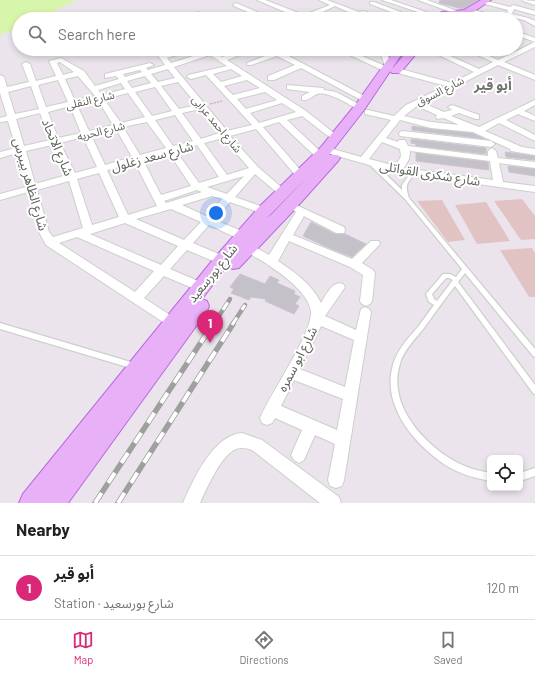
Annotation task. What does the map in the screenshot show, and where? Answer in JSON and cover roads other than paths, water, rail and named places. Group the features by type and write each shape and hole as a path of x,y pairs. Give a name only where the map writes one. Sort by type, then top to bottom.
{"main road":[{"path":"466,12 485,1"},
{"name":"شارع بورسعيد","path":"242,242 292,203 330,149 365,106 391,69 397,56"},
{"name":"شارع بورسعيد","path":"391,69 407,56"},
{"name":"شارع بورسعيد","path":"292,203 300,175 330,149"},
{"name":"شارع بورسعيد","path":"32,503 144,369 265,211 292,203"},
{"name":"شارع بورسعيد","path":"53,503 144,369 172,323 201,287 227,262"}],"street":[{"path":"260,0 289,12"},
{"path":"317,12 342,0"},
{"path":"354,10 380,0"},
{"path":"385,0 417,12"},
{"path":"421,0 439,2 459,12"},
{"path":"525,0 534,2"},
{"path":"320,1 360,12"},
{"path":"485,1 513,6 529,12"},
{"path":"433,12 439,2"},
{"path":"372,3 397,12"},
{"path":"236,5 252,12"},
{"path":"332,5 346,12"},
{"path":"510,12 513,6"},
{"path":"523,18 526,19 532,28 523,33"},
{"path":"523,37 535,43"},
{"name":"شارع السوق","path":"523,49 535,43"},
{"path":"162,57 166,56"},
{"path":"108,76 120,77 148,74 206,56"},
{"path":"215,56 303,113 330,149"},
{"path":"221,60 232,56"},
{"path":"249,64 271,56"},
{"path":"284,56 365,106"},
{"path":"358,56 391,69 452,86"},
{"path":"385,56 391,69"},
{"path":"471,56 480,72"},
{"path":"473,56 526,72 535,78"},
{"name":"شارع السوق","path":"367,162 380,139 397,118 417,103 510,56"},
{"name":"شارع احمد عرابى","path":"162,57 225,136 255,169 292,203 340,230"},
{"path":"165,204 95,89 81,74 62,60 55,60 52,62 125,219 227,262"},
{"name":"شارع الاتحاد","path":"26,64 55,142 72,177 84,232"},
{"path":"95,89 141,67 150,65"},
{"path":"271,78 302,66"},
{"path":"141,67 157,85 225,178"},
{"path":"191,77 232,67"},
{"path":"285,72 294,82 397,118 425,124 480,130 534,103"},
{"path":"501,72 517,78 526,72"},
{"path":"208,73 229,99 258,126 300,175"},
{"path":"2,90 81,74"},
{"name":"شارع الظاهر بيبرس","path":"0,77 2,90 21,150 44,232 50,242 172,323"},
{"path":"120,77 197,187 265,211"},
{"path":"219,85 248,77"},
{"name":"شارع النقلى","path":"0,120 180,79"},
{"path":"229,99 267,89"},
{"path":"305,98 320,90"},
{"path":"244,112 284,100"},
{"path":"417,103 476,130 490,142 520,150 535,152"},
{"name":"شارع الحريه","path":"0,155 202,106"},
{"path":"425,124 445,116 455,108 476,117"},
{"path":"518,111 535,119"},
{"name":"شارع سعد زغلول","path":"0,197 225,136 303,113"},
{"path":"281,119 330,149"},
{"path":"398,170 406,157 406,148 402,140 408,120"},
{"path":"499,120 535,138"},
{"path":"506,143 535,128"},
{"path":"403,134 506,143 520,150"},
{"path":"380,139 406,148 535,165"},
{"path":"490,142 499,184"},
{"name":"شارع شكرى القواتلى","path":"330,149 367,162 398,170 535,189"},
{"path":"165,204 197,187 255,169"},
{"path":"136,299 255,169"},
{"path":"50,242 125,219 165,204 211,193"},
{"path":"271,262 286,236 292,203"},
{"name":"شارع ابو سمره","path":"165,204 207,221 242,242 271,262 308,292 314,300 317,310 317,318 314,329 269,414 311,426"},
{"path":"84,232 162,270 201,287"},
{"path":"286,236 354,264 369,273 361,338 336,480"},
{"path":"354,264 375,244"},
{"path":"339,287 317,318 361,338"},
{"path":"291,372 351,396"},
{"path":"300,455 311,426 343,440"},
{"path":"191,503 219,454 226,446 235,441 245,441 257,445 333,503"}],"lane":[{"path":"367,162 407,198 535,354"},
{"path":"407,198 404,185 414,172"},
{"path":"465,269 402,351 398,360 394,379 397,402 408,424 426,446 450,463 471,472 487,476"},
{"path":"438,304 430,300 429,294 445,276 450,276 456,281 535,391"},
{"path":"0,326 144,369"},
{"path":"523,476 535,472"}],"railway":[{"path":"213,325 230,299"},
{"path":"232,325 245,305"},
{"path":"95,503 213,324"},
{"path":"118,503 233,324"}],"place":[{"name":"أبو قير","path":"210,343"}],"district":[{"name":"أبو قير","path":"493,85"}]}
